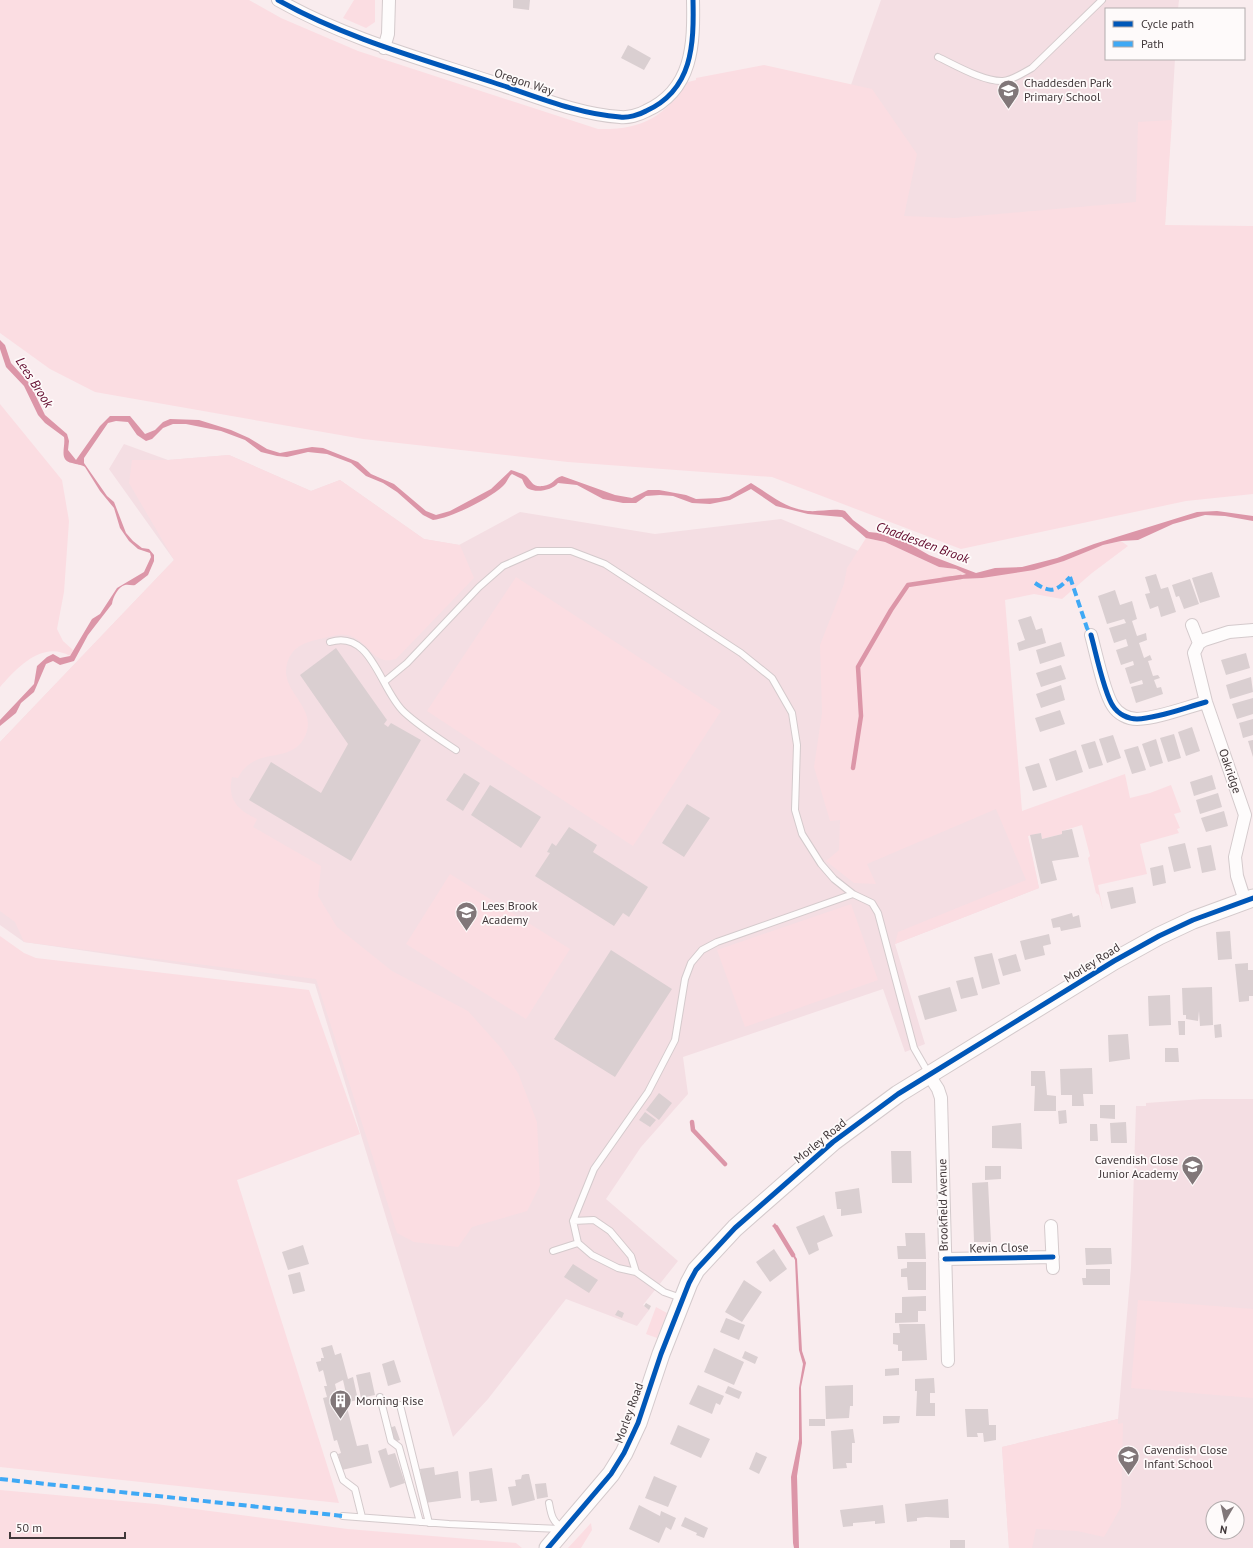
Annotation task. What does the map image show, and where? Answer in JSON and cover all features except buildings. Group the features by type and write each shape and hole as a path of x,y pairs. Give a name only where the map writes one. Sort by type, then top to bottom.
{"street":[{"name":"Oregon Way","path":"278,0 350,35 384,48 541,99 591,113 621,117 633,116 645,112 663,101 675,90 682,80 692,50 694,0"},
{"path":"384,48 388,34 389,0"},
{"path":"1192,625 1199,643 1229,632 1253,630"},
{"path":"1091,635 1104,682 1113,706 1123,716 1136,719 1149,717 1206,702"},
{"name":"Oakridge","path":"1199,643 1194,653 1206,702 1245,815 1234,857 1237,876 1249,899"},
{"name":"Morley Road","path":"548,1548 611,1474 624,1453 638,1423 661,1354 696,1270 730,1233 761,1204 833,1142 898,1094 1152,939 1193,920 1249,899"},
{"name":"Brookfield Avenue","path":"930,1075 941,1098 948,1361"},
{"name":"Kevin Close","path":"945,1259 1053,1262 1051,1226"}],"lane":[{"path":"938,57 987,79 1003,81 1018,76 1032,68 1102,0"},
{"path":"384,682 408,663 479,587 503,566 537,551 571,551 604,564 742,654 772,678 792,713 797,745 795,810 802,834 821,864 834,879 853,894 872,903 878,913 914,1048 930,1075"},
{"path":"330,642 344,639 357,644 362,648 402,711 456,750"},
{"path":"683,1299 664,1292 636,1272 618,1268 592,1255 578,1243 573,1221 594,1169 648,1092 675,1040 687,971 696,956 702,950 717,942 853,894"},
{"path":"573,1221 594,1220 610,1231 631,1256 636,1272"},
{"path":"553,1251 578,1243"},
{"path":"380,1397 391,1441 399,1447 420,1522"},
{"path":"400,1405 429,1523"},
{"path":"334,1455 343,1480 354,1489 362,1517"},
{"path":"549,1503 552,1518 556,1525 564,1529"},
{"path":"343,1516 429,1523 564,1529"}],"shaded area":[{"path":"0,0 249,0 281,18 358,51 598,129 627,127 650,119 670,105 688,82 696,80 696,78 764,65 872,89 917,154 904,216 954,218 1136,202 1138,122 1172,120 1165,225 1253,226 1253,494 1186,501 961,549 772,477 568,462 363,439 95,392 50,369 0,333"},
{"path":"354,0 375,0 375,22 366,28 343,18"},
{"name":"Chaddesden Park Primary School","path":"881,0 1179,0 1178,8 1105,8 1105,60 1175,60 1165,225 957,228 884,213 846,99"},
{"path":"0,340 5,345 11,363 30,384 45,415 67,434 69,441 68,450 76,460 100,426 110,416 130,416 145,434 155,430 163,422 170,419 199,420 231,430 249,438 267,449 280,453 312,447 323,448 358,462 371,474 394,484 426,511 436,515 450,511 491,489 511,470 521,473 536,486 546,485 562,476 615,495 632,498 648,490 659,490 686,495 696,499 719,498 729,496 751,483 792,507 808,511 845,511 853,520 869,532 888,534 901,539 929,555 976,573 995,568 1022,567 1057,558 1094,544 1197,512 1217,511 1253,516 1253,521 1225,516 1205,515 1173,524 1138,540 1121,541 1103,545 1064,561 1034,570 982,578 959,579 941,577 966,574 956,569 939,567 885,542 866,538 842,517 808,514 776,506 751,489 730,500 710,504 692,503 673,496 660,495 646,496 636,503 623,503 603,499 577,485 558,483 549,489 540,491 532,490 526,487 522,479 512,474 503,486 489,497 450,516 433,520 423,515 397,492 383,483 366,476 351,463 327,454 308,452 287,457 277,456 261,452 245,440 221,431 186,424 173,424 163,428 152,439 146,441 137,435 128,422 116,421 108,423 84,458 84,463 107,496 114,502 126,533 142,548 149,549 154,555 154,561 148,575 135,585 125,585 118,590 113,598 112,604 88,635 74,661 60,665 53,661 46,664 34,692 21,703 16,713 0,726 0,720 34,684 37,666 53,654 60,658 70,656 92,619 100,614 117,588 144,572 151,557 150,553 138,549 129,541 120,528 114,508 100,491 85,467 74,464 65,459 64,437 45,423 38,415 24,386 6,367 0,349"},
{"path":"0,404 62,480 69,521 64,592 57,629 63,641 73,650 70,656 60,652 50,651 31,658 14,672 0,687"},
{"name":"Lees Brook Academy","path":"124,444 168,460 229,455 311,491 340,480 424,539 459,545 520,512 655,534 781,519 854,549 939,587 1022,811 1039,888 895,944 925,1044 905,1052 883,989 683,1057 688,1094 641,1147 606,1199 678,1261 643,1305 649,1310 637,1326 566,1299 488,1399 453,1437 315,984 24,942 0,925 0,742 174,560 109,469"},
{"path":"229,455 311,491 340,480 424,539 460,545 474,578 396,659 382,660 359,640 346,635 335,635 306,643 296,648 289,658 286,674 289,684 304,710 307,719 307,729 303,740 297,747 289,752 262,758 253,762 245,768 238,778 232,777 231,785 233,798 239,808 257,819 253,827 321,866 318,896 337,927 392,971 468,1011 501,1048 518,1073 537,1122 540,1185 527,1211 472,1227 458,1247 414,1242 397,1233 316,979 24,942 15,922 0,911 0,742 174,560 129,483 132,460 168,460"},
{"path":"866,538 885,542 939,567 956,569 967,574 959,576 942,576 959,579 994,575 1064,561 1099,546 1121,541 1128,546 1092,573 1062,599 1034,594 1005,600 1022,811 1125,774 1130,798 1150,793 1171,785 1181,812 1174,814 1180,828 1177,829 1179,833 1140,844 1147,874 1098,885 1103,910 1099,895 1096,893 1088,858 1090,856 1082,825 1062,831 1062,834 1042,839 1041,833 1028,836 1039,888 895,944 898,932 1026,880 996,809 867,864 876,884 854,883 826,861 839,850 840,820 830,821 814,767 822,713 820,645 844,584 847,568"},
{"path":"516,577 721,711 633,846 427,711"},
{"path":"450,874 570,949 526,1019 406,944"},
{"path":"851,904 878,980 745,1027 717,950"},
{"path":"0,936 24,953 36,958 309,990 360,1134 237,1180 339,1503 0,1467"},
{"path":"1203,1099 1253,1099 1253,1548 1009,1548 1002,1447 1118,1419 1131,1268 1136,1106 1146,1106 1146,1103"},
{"path":"775,1223 797,1259 802,1351 806,1363 801,1387 802,1443 797,1476 799,1548 794,1548 793,1543 791,1477 799,1439 799,1388 803,1364 799,1350 795,1260 782,1235 772,1226"},
{"path":"1138,1300 1253,1309 1253,1398 1131,1388"},
{"path":"656,1307 667,1313 657,1338 646,1334"},
{"path":"1118,1419 1118,1424 1123,1423 1121,1507 1104,1537 1077,1531 1036,1529 1032,1548 1009,1548 1002,1447"},
{"path":"0,1490 156,1504 348,1529 516,1543 522,1548 0,1548"},
{"path":"591,1523 592,1530 581,1548 568,1548"}],"waterway":[{"path":"853,768 861,716 858,667 891,610 908,585 961,577"},
{"path":"692,1122 693,1130 725,1164"},
{"path":"776,1227 793,1255"}],"marked path":[{"path":"1070,577 1087,628 1091,635"},
{"path":"1035,583 1045,589 1050,590 1057,588 1070,577"},
{"path":"0,1479 343,1516"}],"cycle path":[{"path":"278,0 329,25 410,56 571,108 604,115 623,117 630,117 640,114 662,102 673,91 682,78 688,64 691,49 693,33 693,0"},
{"path":"1091,635 1106,692 1115,709 1124,716 1137,719 1163,715 1206,702"},
{"path":"548,1548 611,1474 624,1453 638,1423 661,1354 689,1283 696,1270 735,1228 833,1142 898,1094 1114,961 1159,936 1193,920 1253,898"},
{"path":"945,1259 1053,1257"}],"place":[{"name":"Chaddesden Park Primary School","path":"1009,110"},
{"name":"Lees Brook Academy","path":"467,932"},
{"name":"Cavendish Close Junior Academy","path":"1193,1186"},
{"name":"Morning Rise","path":"340,1420"},
{"name":"Cavendish Close Infant School","path":"1129,1476"}],"water label":[{"name":"Lees Brook","path":"35,382"},
{"name":"Chaddesden Brook","path":"923,542"}]}
